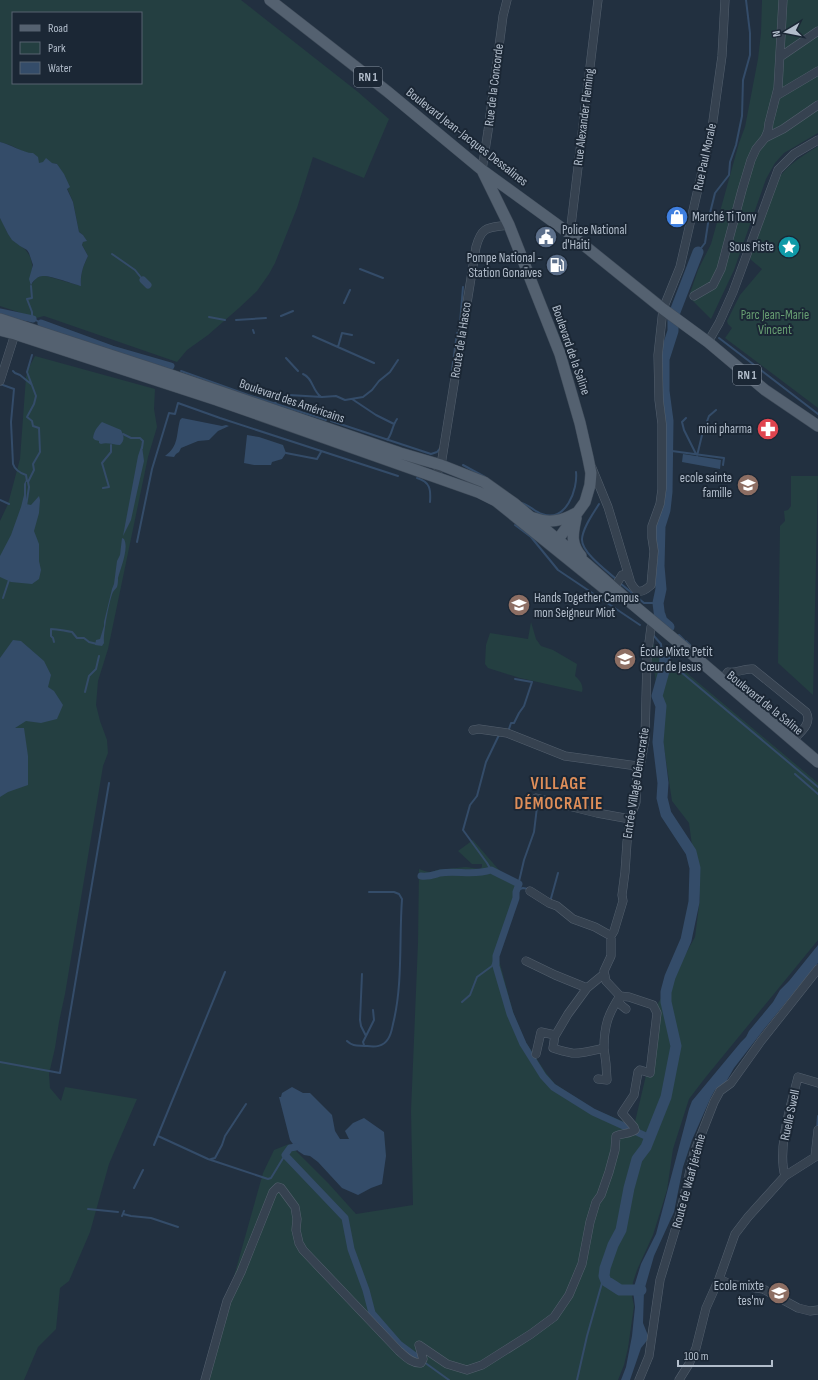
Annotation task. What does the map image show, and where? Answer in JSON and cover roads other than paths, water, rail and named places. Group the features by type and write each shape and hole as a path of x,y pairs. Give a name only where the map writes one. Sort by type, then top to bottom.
{"main road":[{"name":"Boulevard Jean-Jacques Dessalines","path":"270,0 388,92 482,170 570,234 671,315 708,342 766,390 818,426"},
{"name":"Boulevard de la Saline","path":"482,170 509,225 560,354 580,423 591,473 590,485 585,502 555,543"},
{"name":"Boulevard des Américains","path":"0,319 193,382 400,453 441,465 484,482 515,504 555,543"},
{"name":"Boulevard des Américains","path":"0,330 217,400 478,492 496,501 555,543"},
{"path":"527,515 550,522 560,520 577,513"},
{"path":"577,513 573,540 575,548 588,565"},
{"name":"Boulevard de la Saline","path":"555,543 588,565 614,588 653,627"},
{"name":"Boulevard de la Saline","path":"555,543 653,627 722,680 818,764"},
{"name":"Boulevard de la Saline","path":"677,645 818,764"}],"street":[{"name":"Rue de la Concorde","path":"482,170 503,16 507,0"},
{"name":"Rue Alexander Fleming","path":"570,234 598,0"},
{"name":"Rue Paul Morale","path":"630,581 639,592 644,591 651,585 654,551 652,526 660,504 663,483 662,424 659,393 658,355 671,315 680,267 712,128 722,56 725,0"},
{"path":"694,296 713,285 721,269 728,239 751,160 756,149 765,138 768,131 776,96 783,0"},
{"path":"780,57 818,31"},
{"path":"776,96 818,71"},
{"path":"765,138 783,129 818,105"},
{"path":"708,342 733,292 778,170 794,154 818,140"},
{"name":"Route de la Hasco","path":"435,477 441,465 479,236 490,227 509,225"},
{"path":"0,381 15,334"},
{"path":"588,458 608,507 630,581"},
{"path":"614,588 622,575 627,576 630,581"},
{"name":"Entrée Village Démocratie","path":"604,974 610,956 611,936 614,931 623,901 622,895 630,819 636,802 637,766 642,762 645,739 647,658 653,627"},
{"path":"722,680 728,672 733,673 741,669 753,669 806,712 809,717 809,721 792,741"},
{"path":"473,730 479,729 507,734 566,756 637,766"},
{"path":"536,798 597,814 630,819"},
{"path":"530,891 549,903 557,906 574,919 595,927 611,936"},
{"path":"526,962 555,976 587,988"},
{"name":"Route de Waaf Jérémie","path":"639,1380 649,1356 660,1280 680,1214 694,1153 714,1102 720,1091 731,1083 761,1041 818,969"},
{"path":"604,1048 588,1052 572,1053 553,1048 555,1035 568,1014 587,988 604,974 606,981 619,998 620,1005 626,1009"},
{"path":"598,1079 607,1080 604,1032 608,1014 619,998"},
{"path":"205,1380 227,1301 241,1272 273,1192 278,1188 281,1188 295,1207 297,1218 296,1230 299,1243 303,1250 399,1351 418,1364 421,1363 423,1359 419,1345 447,1364 467,1370 482,1365 531,1334 554,1317 569,1295 582,1264 590,1222 596,1202 601,1195 609,1172 615,1150 616,1136 635,1130 622,1113 634,1095 638,1072 640,1070 650,1073 657,1013 653,1006 629,998 619,998"},
{"path":"536,1054 540,1032 555,1035"},
{"name":"Ruelle Swell","path":"785,1176 783,1170 784,1135 798,1077 818,1083"},
{"path":"679,1380 689,1364 696,1348 706,1308 719,1279 735,1234 785,1176 817,1157 818,1130"},
{"path":"719,1279 730,1284 763,1289 798,1308 810,1311 818,1310"}],"water":[{"path":"0,142 26,152 33,153 38,157 39,163 43,162 46,158 52,163 57,164 64,174 70,187 67,189 73,202 79,232 87,241 83,242 82,245 88,256 82,271 81,286 56,278 43,276 36,279 31,286 29,279 33,265 29,253 12,240 0,218"},
{"path":"182,418 229,426 218,431 209,440 198,441 181,448 174,457 165,456 170,452 175,444 180,420"},
{"path":"102,422 121,430 124,438 120,445 108,443 101,444 93,438 96,429"},
{"path":"247,435 259,437 283,445 286,453 282,459 272,462 271,465 254,465 244,463"},
{"path":"142,446 144,461 131,520 123,536 138,456"},
{"path":"683,454 721,460 720,469 682,462"},
{"path":"26,480 26,504 31,505 39,496 40,500 39,513 34,531 39,544 39,561 41,570 39,579 32,584 11,582 0,577 0,556 11,535 21,507 24,495 24,484"},
{"path":"122,538 124,539 126,547 117,587 113,592 110,602 105,625 104,643 102,646 95,645 96,640 100,639 104,626 114,584 117,561 120,555"},
{"path":"13,640 21,641 44,661 51,675 48,687 54,691 63,705 57,719 41,723 26,721 15,728 24,728 28,756 28,785 8,792 0,797 0,658"},
{"path":"818,945 818,963 734,1068 726,1082 715,1090 711,1097 692,1140 683,1167 674,1212 654,1256 644,1291 643,1323 649,1338 641,1348 630,1380 621,1380 626,1367 632,1336 635,1307 633,1290 641,1264 656,1234 692,1101 746,1037 749,1031 773,1002 780,990"},
{"path":"292,1087 303,1093 310,1093 332,1115 335,1131 340,1139 349,1139 345,1131 353,1123 364,1118 384,1132 386,1156 382,1184 358,1195 342,1188 318,1162 310,1156 304,1155 298,1151 290,1140 279,1097 281,1097 282,1093"}],"waterway":[{"path":"698,252 705,243 715,193 729,175 730,162 736,145 742,116 743,80 750,55 750,33 746,0"},
{"path":"660,619 658,603 661,589 659,566 660,526 665,510 667,492 668,421 664,391 664,359 673,331 673,317 698,252"},
{"path":"112,254 135,270 143,280"},
{"path":"360,269 383,278"},
{"path":"143,280 148,285"},
{"path":"31,286 32,298 27,299 32,312 32,318 41,323 41,325"},
{"path":"460,323 463,287"},
{"path":"344,303 350,290"},
{"path":"281,316 293,311"},
{"path":"0,312 33,319"},
{"path":"209,317 225,320"},
{"path":"236,320 266,318"},
{"path":"41,323 112,349 171,366"},
{"path":"338,347 342,333 352,335"},
{"path":"452,370 457,333"},
{"path":"313,336 374,363"},
{"path":"719,338 818,414"},
{"path":"26,506 29,487 28,482 34,470 33,464 40,452 39,428 33,426 32,421 27,417 34,404 36,396 27,372 32,355"},
{"path":"286,358 298,371"},
{"path":"275,403 280,396 289,395 322,397 336,396 345,400 363,397 390,372 398,360"},
{"path":"13,371 31,384"},
{"path":"181,371 248,395 326,420"},
{"path":"303,374 309,378 321,397"},
{"path":"0,384 14,389 11,422 13,464 18,471 26,475 27,481"},
{"path":"352,399 376,415 394,424"},
{"path":"137,542 152,469 169,413 175,414 178,403 398,476"},
{"path":"697,456 702,435 709,416 716,410"},
{"path":"686,418 682,422 684,430 696,454"},
{"path":"387,440 397,419"},
{"path":"331,421 431,454 437,452 441,447"},
{"path":"123,434 131,438 140,438 143,441 142,448"},
{"path":"103,488 109,487 102,463 111,452 111,445"},
{"path":"668,453 672,451 724,458 723,465"},
{"path":"286,453 317,459 321,452"},
{"path":"463,465 485,477"},
{"path":"521,503 542,514 558,514 569,503 575,487 576,472"},
{"path":"417,478 425,482 429,487 430,502"},
{"path":"0,500 9,504"},
{"path":"599,504 584,530 582,539 583,544 595,561 616,579"},
{"path":"515,525 531,537 558,570 640,625"},
{"path":"3,598 9,580"},
{"path":"620,583 644,603 658,603"},
{"path":"660,615 662,621 669,627"},
{"path":"54,642 51,636 51,629 72,632 77,638 84,638 89,642 97,644"},
{"path":"653,635 661,644 664,671"},
{"path":"679,635 684,640"},
{"path":"686,641 690,645"},
{"path":"691,646 697,651"},
{"path":"85,692 89,676 96,669 99,656"},
{"path":"641,1290 620,1290 606,1281 604,1276 605,1268 613,1245 621,1230 629,1188 637,1159 646,1147 666,1097 676,1046 666,1002 666,992 670,977 686,940 694,902 695,868 691,852 666,814 662,798 663,783 658,742 661,706 657,696 664,671 665,658"},
{"path":"681,672 818,787"},
{"path":"508,732 511,723 514,723 524,706 532,682 515,679"},
{"path":"491,870 463,830 470,805 477,796 486,762 499,735"},
{"path":"795,774 818,794"},
{"path":"0,1062 60,1073 109,783"},
{"path":"528,889 523,888 517,890 524,860 534,832 537,807"},
{"path":"421,876 429,876 446,872 478,873 491,870 519,884 516,892 516,898 496,956 496,966 510,1014 523,1044 543,1076 553,1087 593,1112 650,1138"},
{"path":"550,902 558,873"},
{"path":"347,1041 359,1046 376,1046 384,1044 391,1034 396,1009 399,978 402,899 399,894 394,892 369,892"},
{"path":"462,1002 470,995 477,977 492,966 496,956"},
{"path":"154,1145 225,972"},
{"path":"362,974 360,1020 366,1036"},
{"path":"364,1045 363,1042 374,1020 373,1010"},
{"path":"211,1159 215,1158 225,1136 246,1104"},
{"path":"817,1129 818,1116"},
{"path":"158,1136 208,1159 268,1179 271,1178 285,1155"},
{"path":"296,1147 290,1148 285,1155 345,1218 351,1249 366,1290 372,1313 399,1344 422,1361"},
{"path":"134,1188 143,1170"},
{"path":"88,1209 118,1212"},
{"path":"122,1216 124,1211"},
{"path":"123,1214 151,1218 178,1227"},
{"path":"577,1380 587,1336 604,1276"},
{"path":"424,1362 449,1380"}],"place":[{"name":"Marché Ti Tony","path":"677,217"},
{"name":"Police National d'Haiti","path":"546,237"},
{"name":"Sous Piste","path":"789,247"},
{"name":"Pompe National - Station Gonaïves","path":"557,265"},
{"name":"mini pharma","path":"768,429"},
{"name":"ecole sainte famille","path":"748,485"},
{"name":"Hands Together Campus mon Seigneur Miot","path":"519,605"},
{"name":"École Mixte Petit Cœur de Jesus","path":"625,659"},
{"name":"Ecole mixte tes'nv","path":"779,1293"}],"district":[{"name":"VILLAGE DÉMOCRATIE","path":"559,794"}],"park label":[{"name":"Parc Jean-Marie Vincent","path":"775,322"}]}
